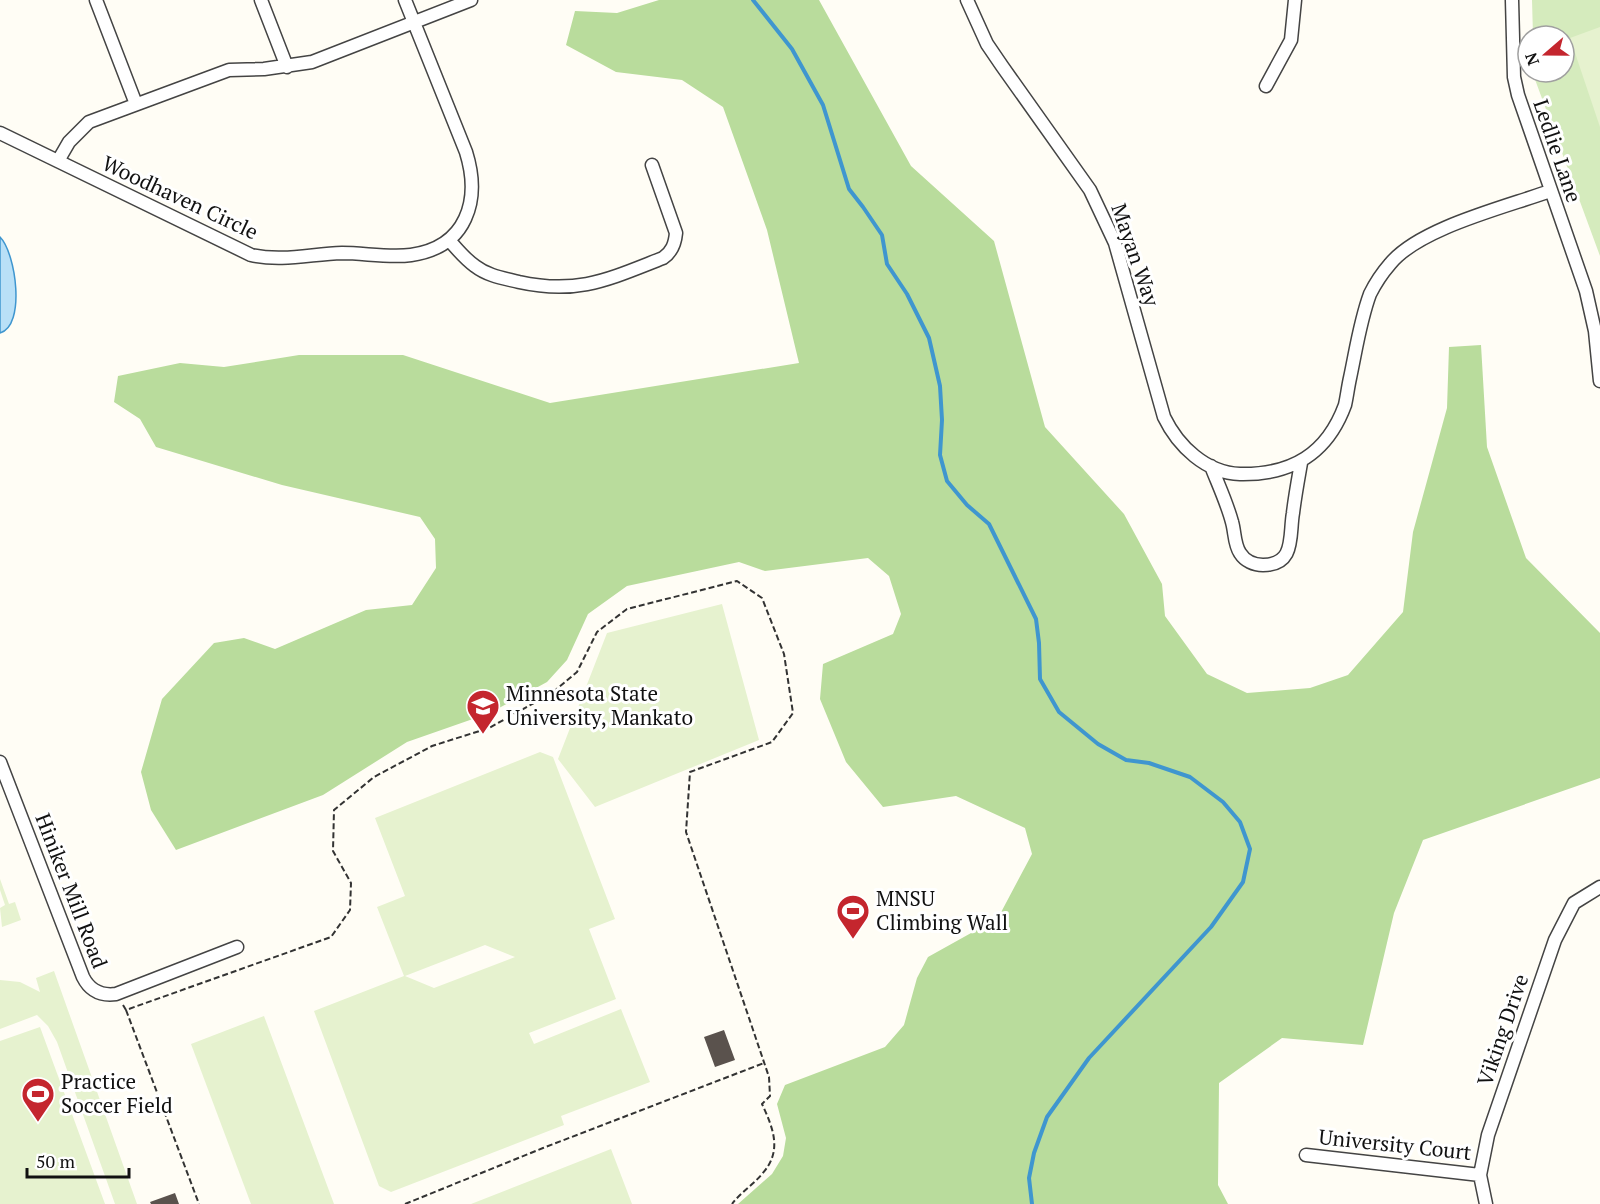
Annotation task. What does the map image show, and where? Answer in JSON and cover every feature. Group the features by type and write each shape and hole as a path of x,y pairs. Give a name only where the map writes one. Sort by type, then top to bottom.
{"street":[{"path":"96,0 136,104"},
{"path":"261,0 287,67"},
{"path":"405,0 466,152 471,171 472,202 458,231 449,240 473,265 499,278 528,284 562,287 603,281 663,258 675,242 676,233 652,165"},
{"path":"58,161 69,142 89,122 229,70 287,67 312,62 471,0"},
{"name":"Mayan Way","path":"967,0 987,44 1090,190 1115,243 1164,417 1182,446 1211,466 1236,474 1258,474 1277,472 1301,463 1333,431 1345,404 1361,323 1371,292 1391,262 1414,243 1441,230 1550,191"},
{"path":"1266,86 1291,40 1294,0"},
{"name":"Ledlie Lane","path":"1512,0 1514,77 1518,95 1586,291 1595,331 1600,381"},
{"name":"Woodhaven Circle","path":"0,133 237,249 265,258 339,253 411,255 436,248 449,240"},
{"path":"1211,466 1228,509 1240,554 1257,565 1269,565 1285,556 1290,549 1292,515 1301,463"},
{"name":"Hiniker Mill Road","path":"0,762 87,986 101,994 116,994 237,947"},
{"name":"Viking Drive","path":"1486,1204 1480,1175 1488,1135 1555,940 1574,903 1600,887"},
{"name":"University Court","path":"1306,1155 1480,1175"}],"path":[{"path":"126,1010 331,937 350,910 351,884 333,851 334,810 374,777 432,746 489,728 552,693 577,672 597,632 627,609 737,581 762,598 784,654 793,713 772,742 690,772 686,832 769,1077 770,1096 762,1104 774,1129 775,1149 764,1172 732,1204"},
{"path":"116,994 126,1010 199,1204"},
{"path":"405,1204 764,1063"}],"green space":[{"path":"659,0 819,0 911,166 994,241 1045,427 1124,514 1162,584 1165,616 1207,674 1247,693 1310,688 1348,675 1403,612 1413,532 1447,408 1449,347 1481,345 1487,447 1526,558 1600,633 1600,778 1423,840 1394,913 1363,1045 1282,1038 1219,1083 1218,1185 1228,1204 738,1204 772,1174 783,1156 786,1138 777,1104 785,1085 885,1047 904,1025 917,978 928,957 998,918 1032,854 1025,828 956,796 883,807 846,762 820,699 823,664 893,634 901,614 889,576 868,558 765,571 739,562 627,586 588,614 567,660 547,682 490,713 407,742 323,795 176,850 151,810 141,772 162,699 214,643 244,638 275,649 366,610 412,605 436,568 435,539 420,517 282,485 156,447 140,419 114,402 118,376 180,363 224,367 299,355 403,355 550,403 799,363 767,230 723,107 682,80 616,72 566,45 575,11 617,13"},
{"path":"1532,0 1600,0 1600,256 1537,84 1576,84 1576,24 1533,24"},
{"path":"1600,27 1600,127 1576,56 1576,36"},
{"path":"722,604 759,740 595,807 558,759 607,633"},
{"path":"540,752 553,757 615,919 589,929 616,999 529,1033 534,1044 621,1009 650,1082 561,1116 564,1125 391,1192 379,1186 314,1011 404,976 377,907 405,896 375,818","holes":["485,945 515,957 434,988 405,976"]},
{"path":"0,879 9,904 15,902 21,920 2,927 0,908 5,905 0,890"},
{"path":"54,971 137,1204 115,1204 57,1042 48,1026 37,1015 0,1029 0,980 20,982 40,992 36,978"},
{"path":"264,1016 334,1204 251,1204 191,1044"},
{"name":"Practice Soccer Field","path":"40,1027 105,1204 0,1204 0,1041"},
{"path":"611,1149 632,1204 471,1204"}],"water":[{"path":"0,237 6,245 14,273 16,304 8,328 0,333"}],"building":[{"path":"724,1030 735,1060 715,1067 704,1037"},
{"path":"175,1193 179,1204 151,1204 150,1202"}],"waterway":[{"path":"753,0 792,49 823,105 849,189 882,235 887,264 907,294 929,338 940,386 942,420 940,455 947,481 967,505 989,524 1036,619 1040,679 1059,712 1098,744 1126,760 1149,763 1190,777 1223,802 1240,822 1250,849 1243,882 1211,927 1089,1058 1047,1117 1034,1153 1029,1178 1032,1204"}],"place":[{"name":"Minnesota State University, Mankato","path":"483,735"},
{"name":"MNSU Climbing Wall","path":"853,940"},
{"name":"Practice Soccer Field","path":"38,1123"}]}
